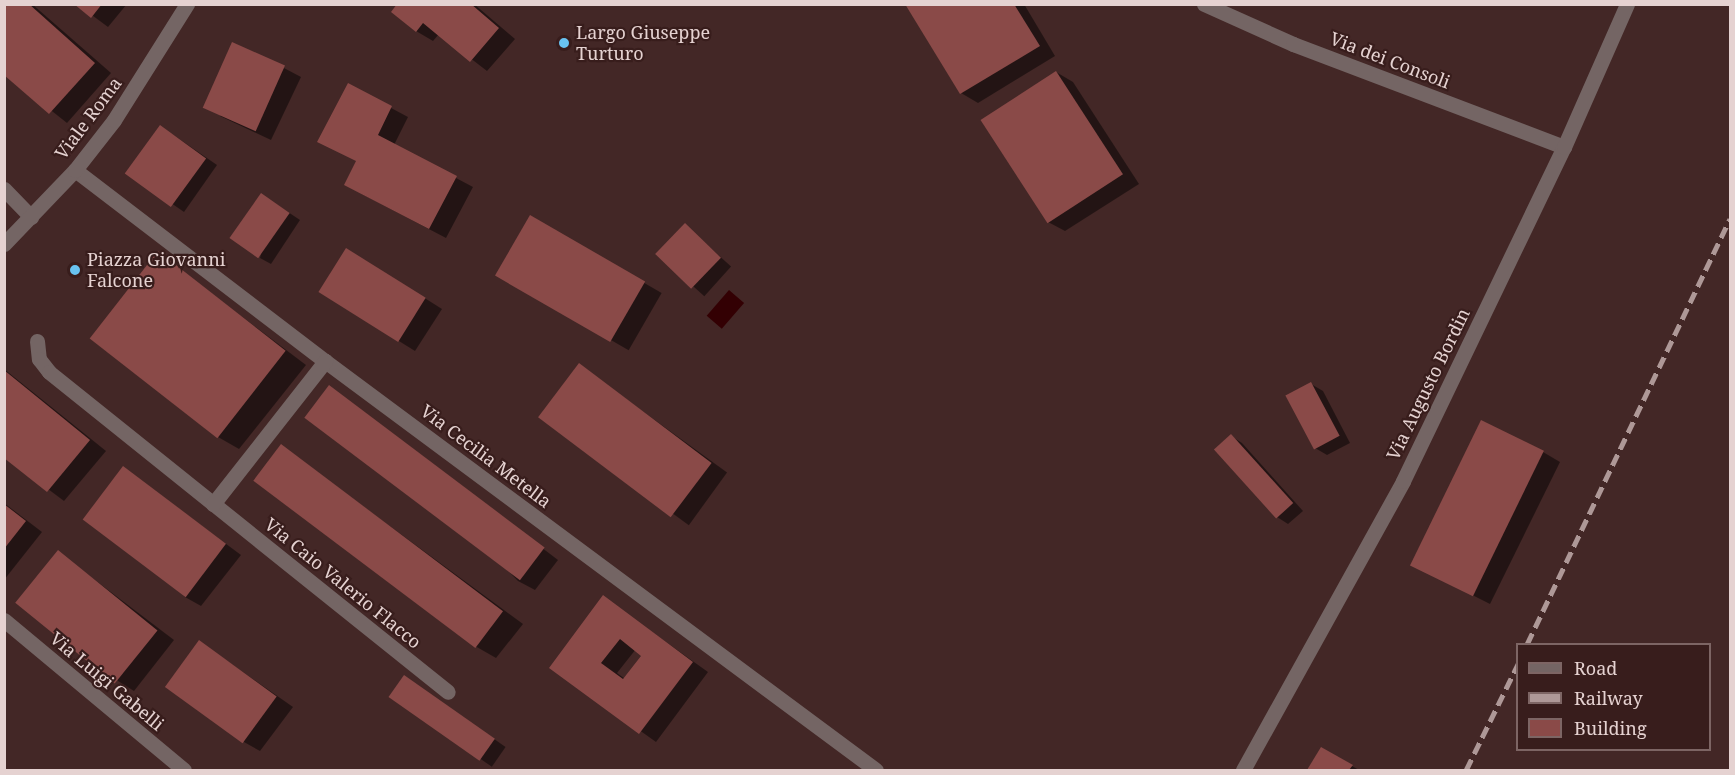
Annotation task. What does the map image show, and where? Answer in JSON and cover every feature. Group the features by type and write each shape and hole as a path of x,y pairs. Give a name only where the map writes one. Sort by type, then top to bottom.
{"street":[{"name":"Viale Roma","path":"4,244 75,170 136,88 187,4"},
{"name":"Via dei Consoli","path":"1204,4 1293,44 1564,147"},
{"name":"Via Augusto Bordin","path":"1243,771 1403,482 1564,147 1628,4"},
{"name":"Via Cecilia Metella","path":"75,170 325,361 876,771"},
{"path":"4,189 26,222 4,237"},
{"name":"Via Caio Valerio Flacco","path":"37,341 39,359 49,372 448,692"},
{"path":"213,504 325,361"},
{"name":"Via Luigi Gabelli","path":"4,620 184,771"}],"shaded area":[{"path":"729,290 744,303 722,329 707,316"}],"building":[{"path":"4,4 29,4 95,63 49,114 4,75"},
{"path":"74,4 102,4 91,18"},
{"path":"397,4 471,4 499,28 470,62 423,23 416,32 391,12"},
{"path":"905,4 1014,4 1040,46 960,94"},
{"path":"232,42 285,66 256,131 203,108"},
{"path":"1056,71 1123,174 1048,223 981,120"},
{"path":"348,83 392,106 378,135 457,176 429,229 344,185 356,161 317,142"},
{"path":"160,125 206,159 171,207 125,174"},
{"path":"261,193 290,213 258,258 229,238"},
{"path":"530,215 645,281 610,342 495,276"},
{"path":"685,223 721,258 691,289 655,254"},
{"path":"346,248 426,298 398,342 318,292"},
{"path":"158,251 286,351 217,438 90,338"},
{"path":"579,363 712,463 671,517 538,417"},
{"path":"4,370 90,440 47,492 4,458"},
{"path":"1311,382 1340,436 1314,449 1285,396"},
{"path":"329,385 545,547 520,580 304,418"},
{"path":"1481,420 1544,451 1473,596 1410,566"},
{"path":"1231,434 1293,503 1276,519 1214,449"},
{"path":"281,444 503,611 475,648 253,481"},
{"path":"123,466 226,544 186,597 83,520"},
{"path":"4,504 26,521 4,549"},
{"path":"58,550 157,631 115,683 15,603"},
{"path":"603,595 693,662 639,734 549,668","holes":["620,639 641,656 623,679 601,663"]},
{"path":"199,640 277,696 243,743 165,687"},
{"path":"404,675 495,739 479,761 389,697"},
{"path":"1321,747 1353,765 1349,770 1307,770"}],"railway":[{"path":"1527,643 1730,219"},
{"path":"1466,770 1516,668"}],"place":[{"name":"Largo Giuseppe Turturo","path":"564,43"},
{"name":"Piazza Giovanni Falcone","path":"75,270"}]}
